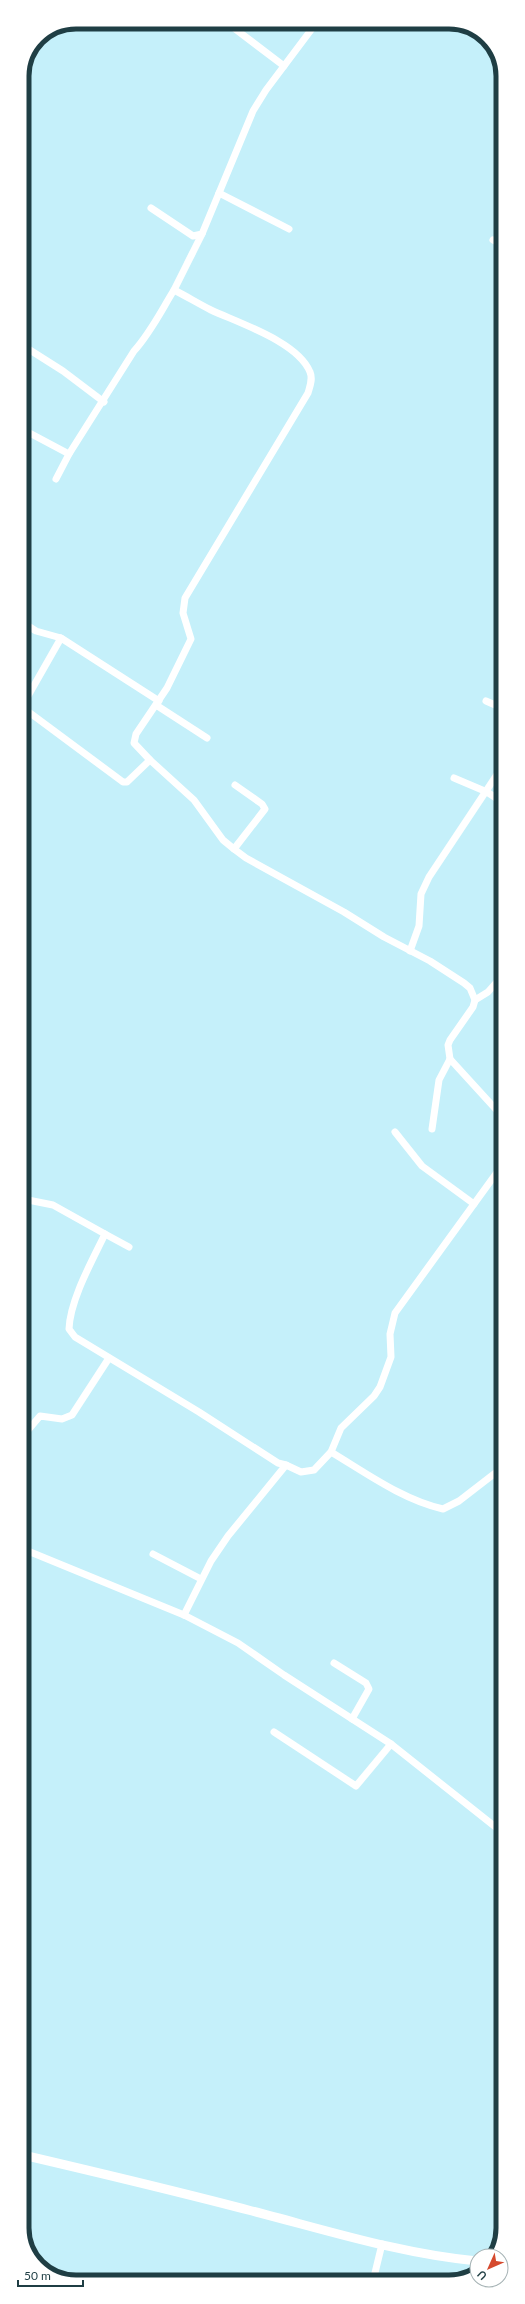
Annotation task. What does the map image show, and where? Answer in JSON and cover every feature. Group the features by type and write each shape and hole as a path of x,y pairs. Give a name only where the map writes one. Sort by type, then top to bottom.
{"street":[{"path":"235,29 284,66"},
{"path":"56,480 72,448 104,402 134,351 160,317 202,234 253,111 312,29"},
{"path":"219,193 289,229"},
{"path":"151,208 193,236 202,234"},
{"path":"174,290 211,310 259,330 294,353 307,367 312,382 308,393 289,428 189,589 185,598 183,613 191,639 157,703 134,739 134,743 150,760 194,800 224,840 246,858 344,912 384,937 410,950 470,988 475,1000 473,1007 450,1040 448,1045 450,1059 496,1109"},
{"path":"29,349 68,374 104,402"},
{"path":"29,433 69,454"},
{"path":"29,626 36,631 61,638 207,738"},
{"path":"29,694 61,638"},
{"path":"486,701 496,705"},
{"path":"29,712 123,782 127,782 150,760"},
{"path":"410,950 419,926 421,894 429,877 496,777"},
{"path":"454,778 487,792 496,798"},
{"path":"234,849 265,808 262,804 235,785"},
{"path":"475,1000 488,992 496,983"},
{"path":"432,1129 439,1080 450,1059"},
{"path":"395,1132 422,1166 474,1204"},
{"path":"105,1234 75,1303 69,1320 69,1330 75,1337 278,1463 306,1472 314,1470 331,1452 340,1428 374,1396 380,1387 391,1357 390,1334 395,1313 496,1173"},
{"path":"29,1200 53,1205 129,1247"},
{"path":"29,1429 40,1416 62,1419 72,1415 109,1358"},
{"path":"331,1452 395,1490 424,1503 443,1509 458,1501 496,1472"},
{"path":"184,1615 201,1578 228,1536 286,1466"},
{"path":"29,1551 184,1615 252,1651 284,1675 391,1744 496,1827"},
{"path":"153,1554 201,1578"},
{"path":"334,1663 366,1683 369,1689 352,1719"},
{"path":"274,1732 356,1786 391,1744"},
{"path":"29,2156 382,2244 469,2260"},
{"path":"374,2275 382,2244"}]}
